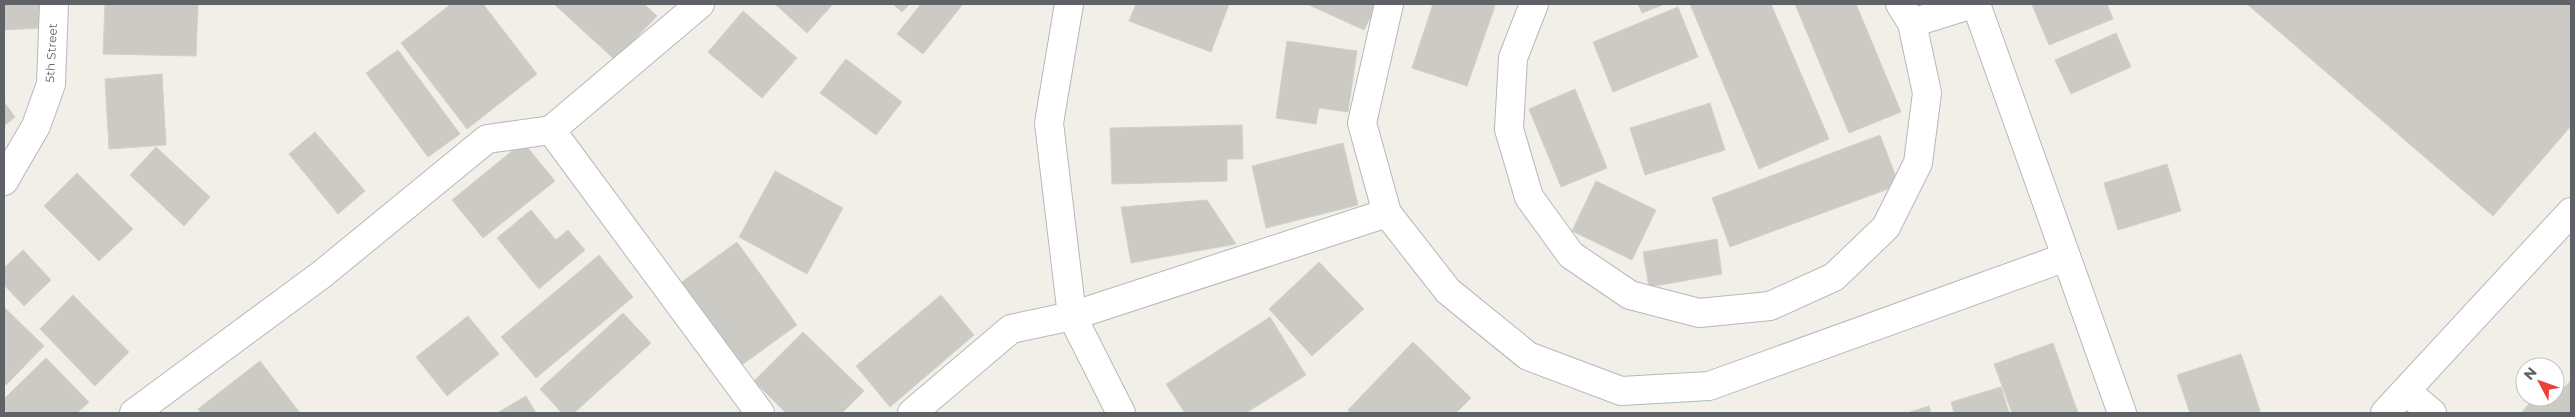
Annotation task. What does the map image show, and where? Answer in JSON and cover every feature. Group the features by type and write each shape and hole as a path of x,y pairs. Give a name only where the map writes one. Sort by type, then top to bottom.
{"street":[{"name":"5th Street","path":"4,181 36,126 51,84 54,4"},
{"path":"134,413 321,275 487,138 552,130 700,4"},
{"path":"1069,4 1049,123 1072,316 1121,413"},
{"path":"1389,4 1362,123 1387,213 1448,292 1528,356 1621,391 1709,386 2066,257"},
{"path":"1534,4 1512,58 1509,129 1529,197 1571,255 1630,295 1698,313 1770,306 1834,277 1886,227 1918,163 1927,93 1906,13 1974,4 2122,413"},
{"path":"552,130 760,413"},
{"path":"2385,413 2407,392 2571,212"},
{"path":"912,413 1011,329 1072,316 1387,213"},
{"path":"2407,392 2432,413"}],"building":[{"path":"4,4 40,4 41,28 4,30"},
{"path":"105,4 198,4 196,56 103,54"},
{"path":"451,4 483,4 537,74 467,129 401,43"},
{"path":"554,4 644,4 657,16 615,60"},
{"path":"775,4 833,4 807,33"},
{"path":"893,4 910,4 902,12"},
{"path":"921,4 963,4 923,54 897,34"},
{"path":"1136,4 1229,4 1211,52 1129,21"},
{"path":"1307,4 1377,4 1364,30"},
{"path":"1433,4 1488,4 1495,6 1467,86 1412,68"},
{"path":"1638,4 1665,4 1642,13"},
{"path":"1690,4 1771,4 1829,139 1759,169"},
{"path":"1795,4 1856,4 1901,112 1849,133"},
{"path":"2107,4 2113,19 2049,45 2032,5"},
{"path":"2247,4 2571,4 2571,126 2493,216"},
{"path":"1678,7 1698,57 1613,92 1593,42"},
{"path":"743,11 797,58 762,98 708,52"},
{"path":"2116,33 2131,67 2071,94 2055,60"},
{"path":"1287,41 1357,51 1348,112 1319,108 1316,124 1276,118"},
{"path":"398,50 460,134 428,157 366,73"},
{"path":"846,59 902,102 876,135 820,93"},
{"path":"162,74 166,145 109,149 105,79"},
{"path":"1575,89 1607,168 1561,187 1529,109"},
{"path":"4,102 15,117 4,126"},
{"path":"1710,103 1725,150 1645,175 1630,128"},
{"path":"1242,125 1243,159 1227,159 1227,181 1112,184 1110,128"},
{"path":"315,132 365,191 338,214 289,154"},
{"path":"1880,135 1899,185 1730,247 1712,198"},
{"path":"523,142 555,181 483,238 452,200"},
{"path":"1343,143 1358,205 1266,228 1252,166"},
{"path":"156,147 210,197 184,226 130,175"},
{"path":"2167,164 2181,211 2118,230 2104,183"},
{"path":"775,171 843,208 807,274 739,237"},
{"path":"77,173 133,229 99,261 44,206"},
{"path":"1596,181 1656,210 1632,260 1572,231"},
{"path":"1207,200 1236,244 1131,263 1121,207"},
{"path":"531,210 556,240 568,230 585,250 539,289 497,238"},
{"path":"1717,239 1722,274 1649,287 1643,252"},
{"path":"737,242 797,325 739,367 679,284"},
{"path":"23,250 51,280 24,306 4,285 4,268"},
{"path":"599,255 633,297 536,378 501,337"},
{"path":"1319,262 1364,309 1312,356 1269,309"},
{"path":"73,295 129,352 95,386 40,329"},
{"path":"941,295 974,335 890,407 856,366"},
{"path":"4,307 44,346 6,385 4,383"},
{"path":"623,313 651,343 574,413 562,413 540,389"},
{"path":"468,316 499,354 447,396 416,357"},
{"path":"1270,317 1306,375 1246,413 1185,413 1166,384"},
{"path":"803,332 864,391 842,413 786,413 754,381"},
{"path":"1413,342 1471,398 1456,413 1351,413 1348,410"},
{"path":"2053,343 2078,413 2012,413 1994,364"},
{"path":"2241,354 2260,411 2253,413 2190,413 2177,375"},
{"path":"46,358 89,402 77,413 8,413 4,409 4,399"},
{"path":"260,361 300,413 201,413 198,409"},
{"path":"2571,380 2571,413 2521,413 2526,407 2565,407 2565,387"},
{"path":"2001,387 2009,413 1954,413 1951,402"},
{"path":"526,396 536,413 497,413"},
{"path":"1929,406 1931,413 1907,413"}]}
